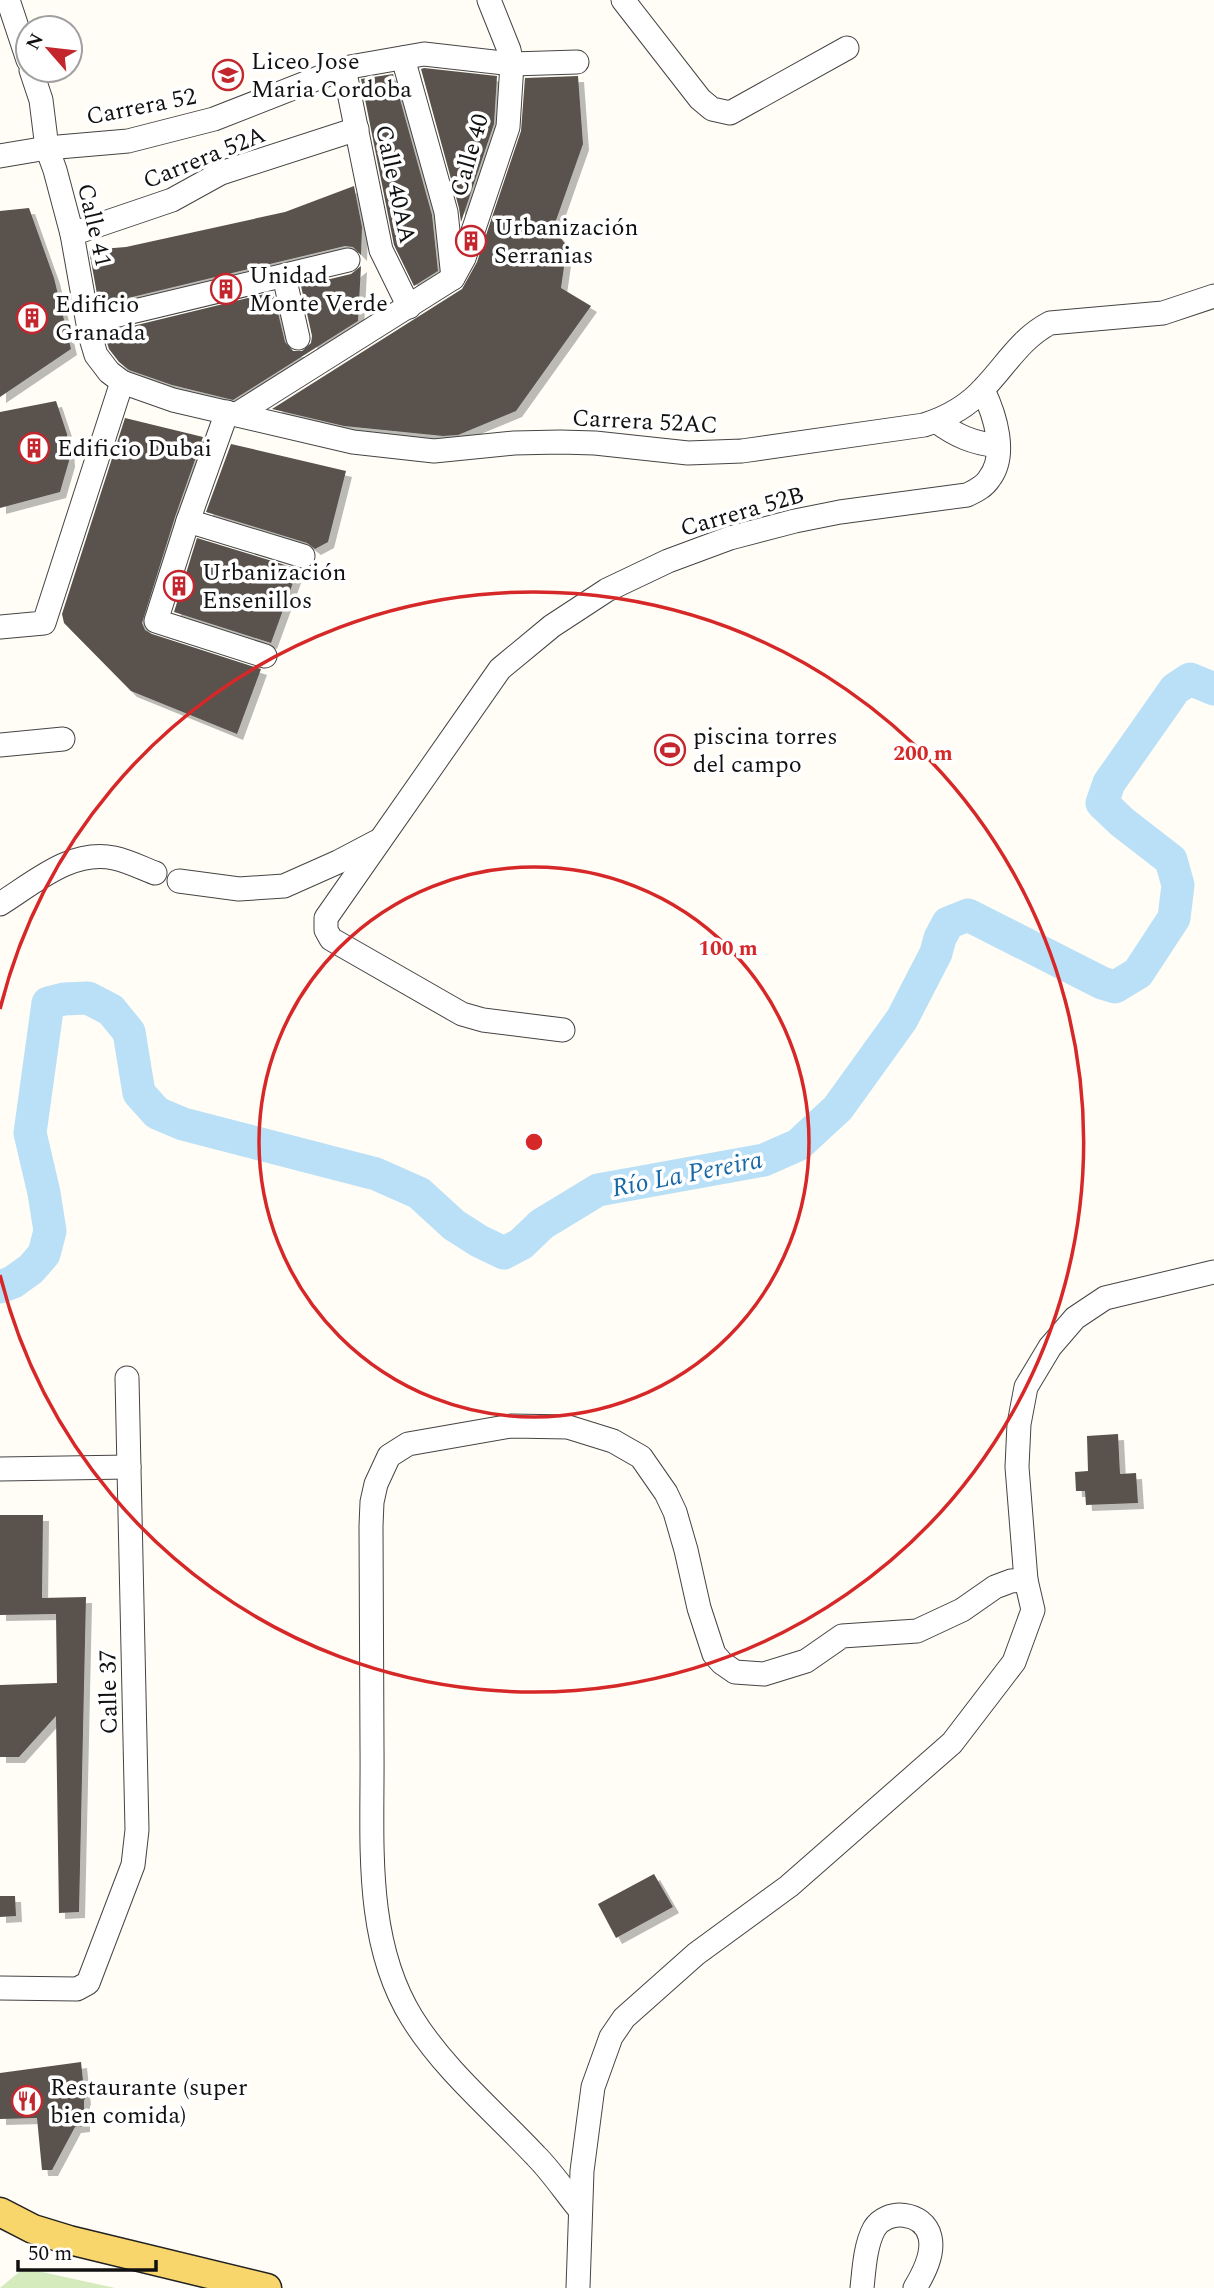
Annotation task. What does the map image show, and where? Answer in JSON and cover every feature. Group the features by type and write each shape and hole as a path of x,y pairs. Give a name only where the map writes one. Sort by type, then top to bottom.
{"main road":[{"path":"0,2212 33,2229 69,2240 267,2288"},
{"path":"0,2233 36,2249 198,2288"}],"street":[{"path":"8,0 14,18"},
{"name":"Calle 40","path":"453,278 464,258 508,127 512,64 489,0"},
{"path":"623,0 700,99 712,109 730,113 847,48"},
{"name":"Carrera 52","path":"0,156 47,148 128,141 214,119 344,68 424,54 512,64 577,62"},
{"path":"265,656 156,621 188,522 232,413 453,278 446,212 403,58"},
{"name":"Calle 40AA","path":"344,68 381,250 409,307"},
{"name":"Calle 41","path":"36,84 41,100 47,148 72,234 96,355 109,372 122,382"},
{"name":"Carrera 52A","path":"72,234 172,200 221,173 356,129"},
{"path":"89,322 348,260"},
{"path":"284,275 298,338"},
{"name":"Carrera 52AC","path":"122,382 173,400 354,442 434,451 514,443 560,442 688,453 742,451 924,425 961,408 983,390 1021,344 1050,323 1163,313 1214,296"},
{"path":"0,628 44,622 122,382"},
{"name":"Carrera 52B","path":"563,1030 483,1020 462,1014 331,939 326,930 326,918 500,669 552,626 596,597 668,561 730,538 839,512 967,495 979,489 990,479 998,463 994,417 983,390"},
{"path":"936,421 954,434 975,443 998,446"},
{"path":"188,522 303,555"},
{"path":"0,745 63,739"},
{"path":"179,881 239,890 284,886 338,863 382,839"},
{"path":"0,904 60,865 90,857 113,858 155,873"},
{"path":"578,2288 582,2171 593,2087 611,2037 624,2018 696,1954 789,1886 952,1743 1014,1662 1033,1610 1026,1580 1017,1467 1019,1424 1026,1387 1049,1347 1074,1318 1105,1298 1214,1272"},
{"name":"Calle 37","path":"0,1988 77,1990 88,1983 133,1865 137,1830 127,1378"},
{"path":"580,2210 538,2157 481,2103 444,2061 412,2019 390,1974 381,1940 373,1869 371,1525 376,1484 389,1456 408,1444 510,1426 568,1427 614,1441 641,1457 667,1493 675,1512 699,1608 714,1654 722,1664 735,1672 764,1674 806,1661 842,1636 918,1631 962,1610 995,1587 1011,1581 1026,1580"},
{"path":"0,1469 129,1466"},
{"path":"862,2288 871,2236 876,2226 886,2218 897,2215 918,2221 930,2235 929,2256 915,2288"}],"green space":[{"path":"24,2268 115,2288 0,2288"}],"water":[{"name":"piscina torres del campo","path":"674,736 683,747 666,765 656,752"}],"building":[{"path":"421,69 497,76 494,124 461,222"},
{"path":"393,74 432,215 438,271 414,286 394,245 361,79"},
{"path":"578,76 583,144 553,229 567,246 561,288 591,306 516,411 458,435 443,436 344,426 272,409 462,289 477,262 521,131 525,78"},
{"path":"354,186 362,227 361,255 353,247 345,246 99,305 89,250 126,247 285,212"},
{"name":"Edificio Granada","path":"29,208 54,278 71,349 0,397 0,211"},
{"path":"361,266 358,321 233,400 172,385 129,370 109,349 104,333 273,292 285,342 293,351 302,351 311,343 312,336 301,286 351,274"},
{"name":"Edificio Dubai","path":"56,401 67,434 69,461 60,492 0,508 0,412"},
{"path":"125,418 203,437 142,623 145,630 152,634 261,669 237,734 131,691 64,623 62,614"},
{"path":"231,444 346,471 328,542 315,549 307,543 206,512"},
{"path":"197,538 298,569 271,643 174,612"},
{"path":"1118,1434 1120,1474 1136,1473 1138,1503 1086,1505 1085,1491 1076,1491 1075,1472 1088,1471 1087,1436"},
{"path":"0,1515 43,1515 42,1598 86,1597 79,1912 59,1913 56,1716 19,1757 0,1757 0,1685 57,1683 56,1614 0,1615"},
{"path":"654,1874 673,1907 616,1938 598,1904"},
{"path":"0,1896 15,1896 16,1916 0,1917"},
{"path":"81,2062 85,2099 84,2126 75,2127 52,2170 42,2170 37,2118 0,2119 0,2073"}],"waterway":[{"name":"Río La Pereira","path":"0,1287 13,1282 31,1269 44,1254 50,1231 30,1133 48,1003 88,998 111,1010 129,1032 139,1093 157,1113 183,1124 376,1174 419,1193 454,1225 504,1253 521,1244 542,1224 598,1190 764,1160 798,1145 838,1108 902,1019 936,953 948,923 968,915 1102,983 1115,987 1138,973 1174,918 1178,885 1171,860 1102,803 1109,783 1175,689 1190,679 1214,689"}],"place":[{"name":"Liceo Jose Maria Cordoba","path":"228,75"},
{"name":"Urbanización Serranias","path":"471,241"},
{"name":"Unidad Monte Verde","path":"226,289"},
{"name":"Edificio Granada","path":"32,318"},
{"name":"Edificio Dubai","path":"34,448"},
{"name":"Urbanización Ensenillos","path":"179,586"},
{"name":"piscina torres del campo","path":"670,750"},
{"name":"Restaurante (super bien comida)","path":"27,2101"}]}
